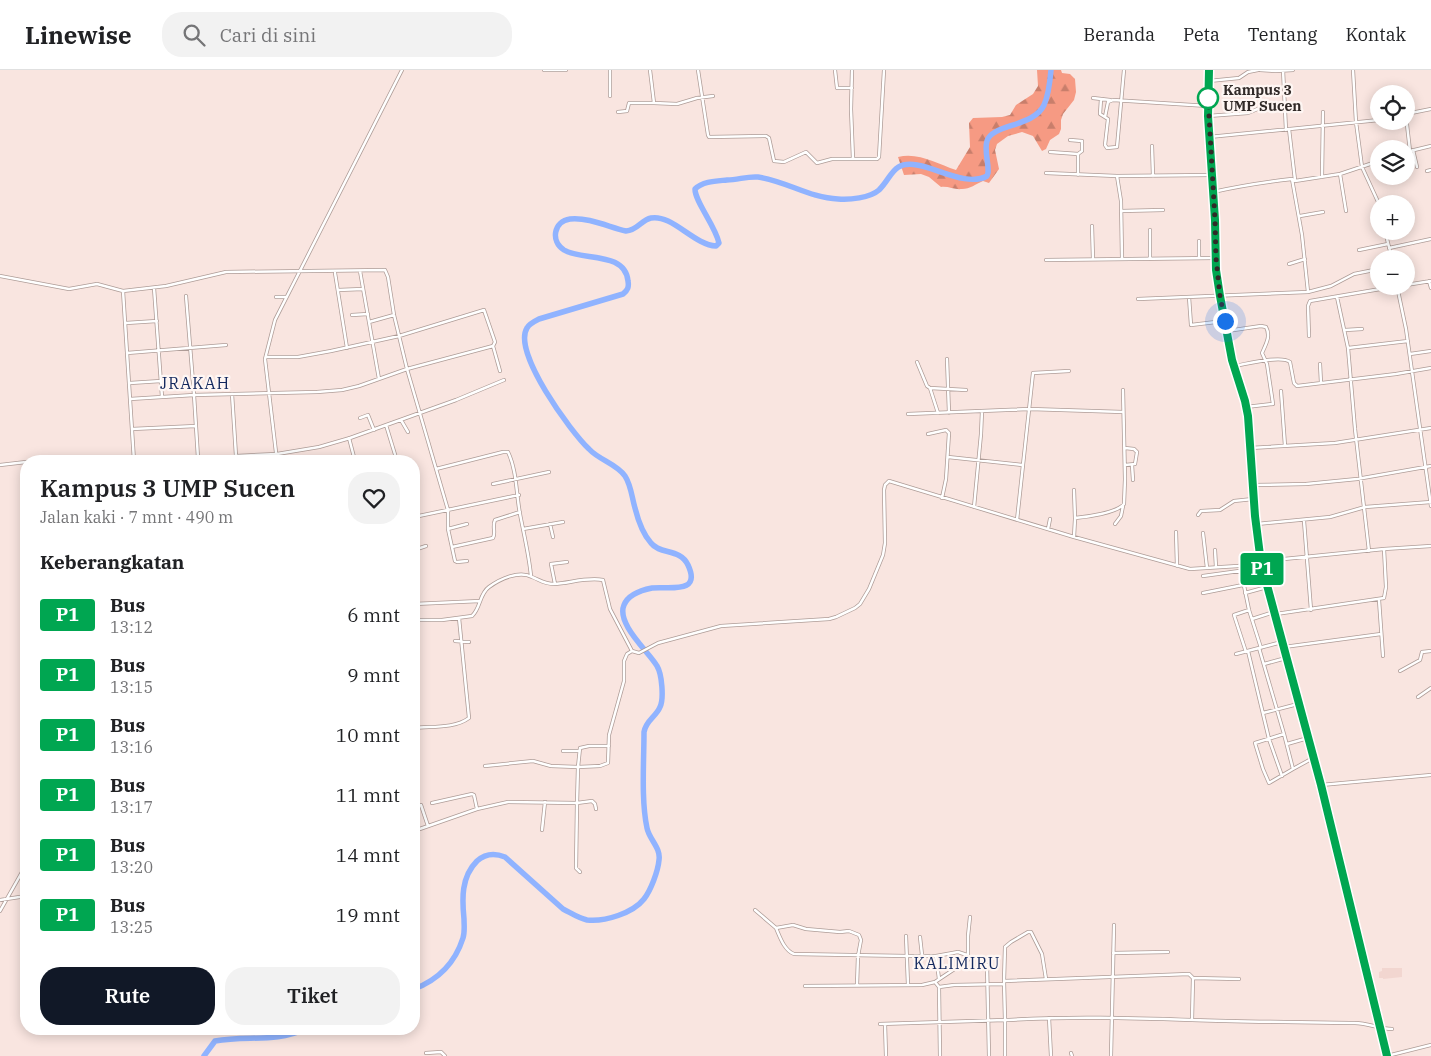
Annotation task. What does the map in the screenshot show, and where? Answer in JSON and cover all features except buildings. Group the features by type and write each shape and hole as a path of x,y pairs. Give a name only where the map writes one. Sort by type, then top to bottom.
{"main road":[{"path":"1209,70 1208,116 1216,258 1220,296 1234,366 1246,407 1261,566 1321,785 1387,1056"}],"street":[{"path":"277,454 266,357 276,320 285,297 300,272 402,70"},
{"path":"544,70 566,70"},
{"path":"610,70 610,96"},
{"path":"650,70 654,103"},
{"path":"698,70 709,137 766,136 769,138 775,162 784,162 806,152 817,163 832,159 877,159 879,157 884,70"},
{"path":"836,70 837,88 852,88"},
{"path":"852,70 853,159"},
{"path":"1101,99 1100,114 1108,119 1105,145 1107,148 1117,147 1124,70"},
{"path":"1209,81 1239,78 1248,72 1259,70 1293,70"},
{"path":"1353,70 1356,122 1362,167 1375,195"},
{"path":"1283,71 1287,129 1308,292"},
{"path":"618,112 627,110 630,103 676,104 713,96"},
{"path":"1093,98 1208,106"},
{"path":"1105,117 1110,100"},
{"path":"1208,116 1248,113 1260,108 1285,104"},
{"path":"1415,113 1431,109"},
{"path":"1322,177 1323,112"},
{"path":"1209,137 1370,121"},
{"path":"1070,140 1082,141 1082,151 1078,154 1078,174"},
{"path":"1152,146 1153,176"},
{"path":"1415,149 1431,146"},
{"path":"1050,152 1078,154"},
{"path":"1415,161 1417,167"},
{"path":"1213,192 1247,184 1340,174 1370,164"},
{"path":"1046,173 1117,176 1211,175"},
{"path":"1340,174 1346,212"},
{"path":"1117,176 1121,211 1122,258"},
{"path":"1121,211 1163,210"},
{"path":"1299,216 1323,212"},
{"path":"1092,226 1093,259"},
{"path":"1150,230 1150,258"},
{"path":"1387,240 1390,250"},
{"path":"1359,250 1431,240"},
{"path":"1199,241 1199,258"},
{"path":"1046,260 1216,258"},
{"path":"1289,264 1305,258"},
{"path":"360,271 379,379"},
{"path":"0,276 70,289 97,284 123,292 154,288 226,272 386,271 399,336 448,510 448,529 452,548 456,562 467,561"},
{"path":"1138,298 1189,298 1308,292 1331,286 1354,274 1370,271"},
{"path":"335,272 347,348"},
{"path":"1415,284 1430,281 1431,288"},
{"path":"154,288 162,398"},
{"path":"338,290 362,289"},
{"path":"1309,336 1308,304 1314,300 1370,291"},
{"path":"123,292 134,455"},
{"path":"1399,295 1410,354 1431,506"},
{"path":"186,296 198,455"},
{"path":"276,297 285,297"},
{"path":"1337,297 1348,348 1352,379 1356,440 1362,478 1369,551"},
{"path":"1189,298 1191,325 1225,321"},
{"path":"266,357 298,357 347,348 399,336 484,310 495,342 493,346 500,371"},
{"path":"352,315 368,314"},
{"path":"369,322 394,315"},
{"path":"125,323 157,321"},
{"path":"1227,331 1267,327 1267,344 1262,353 1273,404 1246,407"},
{"path":"1344,330 1362,329"},
{"path":"1348,348 1408,341"},
{"path":"127,353 226,345"},
{"path":"130,399 342,390 408,369 493,346"},
{"path":"1410,354 1431,351"},
{"path":"947,359 949,412"},
{"path":"1234,366 1265,361 1290,361 1296,386 1431,368"},
{"path":"916,362 927,386 930,388 938,413"},
{"path":"1320,364 1321,383"},
{"path":"1017,520 1034,372 1069,371"},
{"path":"256,455 277,454 319,447 349,438 504,380"},
{"path":"129,383 161,381"},
{"path":"930,388 966,390"},
{"path":"1115,524 1121,516 1123,506 1125,448 1123,390"},
{"path":"1281,391 1284,446"},
{"path":"232,394 236,455"},
{"path":"908,414 1030,409 1123,412"},
{"path":"974,507 982,411"},
{"path":"360,418 368,415 374,430"},
{"path":"401,420 408,432"},
{"path":"386,425 395,455"},
{"path":"132,430 196,426"},
{"path":"1250,448 1356,440 1431,428"},
{"path":"928,434 948,431 948,457 942,498"},
{"path":"349,438 353,455"},
{"path":"1125,448 1137,450 1136,463 1125,465"},
{"path":"436,469 505,451 508,454 519,495 520,512 531,576"},
{"path":"948,457 1022,465"},
{"path":"0,464 20,462"},
{"path":"1132,465 1132,480"},
{"path":"1252,485 1306,484 1362,478 1431,466"},
{"path":"493,484 549,472"},
{"path":"485,766 532,761 551,766 578,767 607,764 609,761 610,732 624,681 624,661 627,654 632,651 640,653 652,646 721,626 829,619 842,615 860,604 878,571 885,543 884,490 886,483 891,482 1048,530 1177,566 1196,570 1216,567 1261,566"},
{"path":"1074,490 1074,537"},
{"path":"420,516 519,495"},
{"path":"1198,515 1201,511 1220,510 1234,502 1254,499"},
{"path":"1256,524 1304,521 1335,516 1365,507 1431,502"},
{"path":"1075,518 1101,514 1123,506"},
{"path":"452,548 492,538 495,520 520,512"},
{"path":"1048,530 1050,519"},
{"path":"1304,521 1310,610"},
{"path":"524,529 563,522"},
{"path":"448,529 467,524"},
{"path":"550,524 553,536"},
{"path":"1176,532 1177,566"},
{"path":"1203,533 1207,568"},
{"path":"420,548 426,546"},
{"path":"1203,576 1241,571 1306,557 1431,546"},
{"path":"1252,618 1384,598 1384,549"},
{"path":"1215,550 1216,567"},
{"path":"555,584 551,564 568,562"},
{"path":"1241,571 1245,593 1293,769"},
{"path":"420,620 442,620 474,615 484,591 497,581 509,576 531,576 546,584 603,580 608,605 632,651"},
{"path":"1203,593 1243,585"},
{"path":"1245,593 1267,588"},
{"path":"1379,600 1383,656"},
{"path":"420,604 480,601"},
{"path":"1250,610 1234,615 1247,652 1269,739 1282,776"},
{"path":"420,728 450,725 463,722 469,718 459,618"},
{"path":"1236,654 1260,648 1381,634"},
{"path":"455,641 470,642"},
{"path":"1400,671 1420,660 1422,652 1431,651"},
{"path":"1264,664 1286,658"},
{"path":"1418,697 1431,688"},
{"path":"1263,713 1299,704"},
{"path":"1284,734 1255,743 1269,783 1313,758"},
{"path":"1287,744 1308,738"},
{"path":"580,872 576,868 579,751 582,747 609,746"},
{"path":"563,751 579,751"},
{"path":"1321,785 1431,775"},
{"path":"432,803 472,794 474,795 477,810"},
{"path":"420,829 508,802 577,803 592,801 596,809"},
{"path":"542,830 545,802"},
{"path":"420,805 428,826"},
{"path":"0,910 20,876"},
{"path":"0,900 20,897"},
{"path":"755,910 776,928 781,940 792,954 936,956 958,952 967,955"},
{"path":"805,986 922,985 935,982 967,961 970,917"},
{"path":"776,928 793,925 806,929 857,932 861,940 858,956 857,985"},
{"path":"1111,1056 1114,925"},
{"path":"1005,1056 1005,947 1031,932 1042,954 1046,979"},
{"path":"906,936 908,985"},
{"path":"920,937 922,956"},
{"path":"1113,953 1168,952"},
{"path":"936,956 939,978"},
{"path":"988,965 989,1056"},
{"path":"939,987 1112,975 1189,974 1194,978 1239,979"},
{"path":"1192,1020 1194,978"},
{"path":"935,982 939,987 940,1056"},
{"path":"880,1024 1049,1017 1152,1018 1331,1024 1357,1023 1380,1029 1392,1029"},
{"path":"1049,1017 1050,1056"},
{"path":"885,1024 886,1056"},
{"path":"1387,1056 1431,1045"},
{"path":"426,1053 441,1052 445,1056"}],"shaded area":[{"path":"1382,968 1402,968 1402,977 1379,978 1379,972 1382,971"}],"green space":[{"path":"1037,70 1061,70 1062,73 1070,74 1075,79 1076,92 1074,100 1063,114 1059,134 1050,140 1046,149 1042,151 1033,136 1022,132 1008,136 997,144 995,150 999,169 989,183 983,181 965,189 941,187 929,177 921,174 904,175 898,157 921,157 956,170 970,147 969,123 973,118 1010,115 1016,105 1033,94 1038,86"}],"waterway":[{"path":"420,986 438,976 450,963 460,947 464,933 463,896 465,881 472,867 484,856 494,854 505,857 563,909 587,920 602,920 618,916 639,904 649,891 658,864 658,851 648,832 645,817 643,768 644,732 647,724 660,707 662,698 661,680 657,666 634,637 625,621 623,613 626,601 636,594 652,588 674,588 687,585 691,581 691,575 688,565 680,556 655,547 648,539 639,522 630,487 625,476 617,468 593,453 581,440 546,391 528,355 525,339 529,325 539,319 623,294 628,287 625,272 619,265 602,258 564,250 557,242 557,227 560,223 570,219 577,219 626,231 634,229 648,219 659,218 675,225 700,241 716,246 719,243 717,236 698,200 695,189 706,183 758,177 818,196 843,199 859,198 875,193 884,185 894,171 902,165 917,165 952,176 979,179 987,176 988,173 986,145 990,135 1032,118 1039,112 1047,96 1051,70"},
{"path":"204,1056 215,1041 287,1035"}],"bus line":[{"name":"P1","path":"1209,70 1208,116 1215,220 1216,270 1232,360 1248,416 1255,516 1261,563 1321,785 1387,1056"}],"place":[{"name":"Kampus 3 UMP Sucen","path":"1208,98"}],"district":[{"name":"JRAKAH","path":"195,383"},
{"name":"KALIMIRU","path":"957,963"}],"route":[{"path":"1208,98 1216,258 1225,321"}]}
